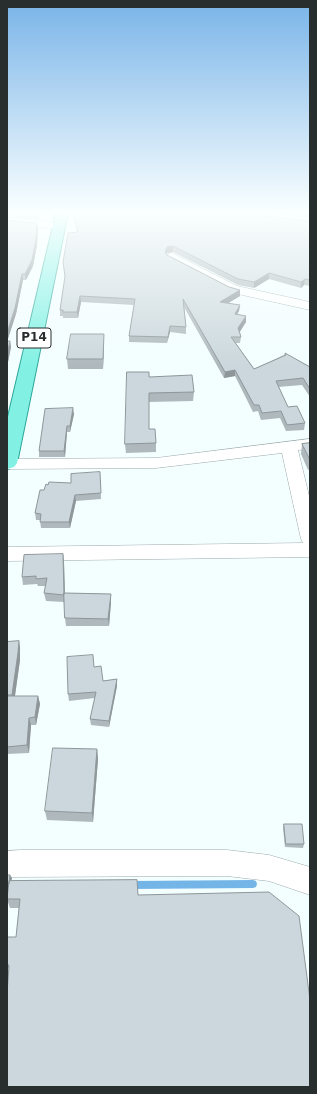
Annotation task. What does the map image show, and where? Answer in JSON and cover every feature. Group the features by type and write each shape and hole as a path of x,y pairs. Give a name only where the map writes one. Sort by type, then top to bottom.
{"main road":[{"name":"P14","path":"7,464 50,264"}],"street":[{"path":"185,264 233,289 310,306"},
{"path":"7,464 156,463 310,444"},
{"path":"289,446 310,539"},
{"path":"7,554 310,550"},
{"path":"7,864 227,863 269,868 310,881"}],"building":[{"path":"7,264 30,264 25,274 22,274 15,308 7,333"},
{"path":"63,264 185,264 229,287 240,290 220,302 240,305 235,314 246,316 238,328 241,337 231,337 254,369 286,355 285,353 310,367 310,389 303,378 276,381 288,407 297,406 305,423 287,425 281,411 262,413 259,405 254,405 235,370 225,372 183,299 186,327 170,326 168,337 129,336 135,299 80,296 77,312 63,312 63,310 60,310 65,276"},
{"path":"209,264 310,264 310,280 305,279 301,282 269,273 254,282 238,279"},
{"path":"71,334 104,334 103,359 67,359"},
{"path":"7,341 10,341 7,355"},
{"path":"127,372 149,372 149,377 192,375 194,392 149,393 149,429 155,429 156,443 125,444"},
{"path":"73,408 70,426 67,426 64,451 39,451 45,409"},
{"path":"310,443 310,460 302,444"},
{"path":"100,472 101,493 75,495 69,522 40,522 41,514 35,513 40,490 44,490 46,484 48,485 49,482 71,483 71,474"},
{"path":"63,554 64,595 44,593 47,578 36,579 36,576 22,577 24,555"},
{"path":"64,593 111,594 108,619 65,618"},
{"path":"19,641 12,695 7,695 7,642"},
{"path":"93,655 94,667 101,666 103,681 117,679 109,721 90,719 96,692 68,694 67,657"},
{"path":"7,696 38,696 35,717 29,718 27,745 7,747"},
{"path":"53,748 97,749 92,813 45,811"},
{"path":"284,824 302,824 304,844 286,844"},
{"path":"7,875 10,875 9,884 7,884"},
{"path":"137,880 138,895 269,892 299,916 310,1000 310,1087 7,1087 7,993 9,966 7,963 7,937 16,937 20,899 7,899 9,881"}],"waterway":[{"path":"131,885 253,884"}]}
